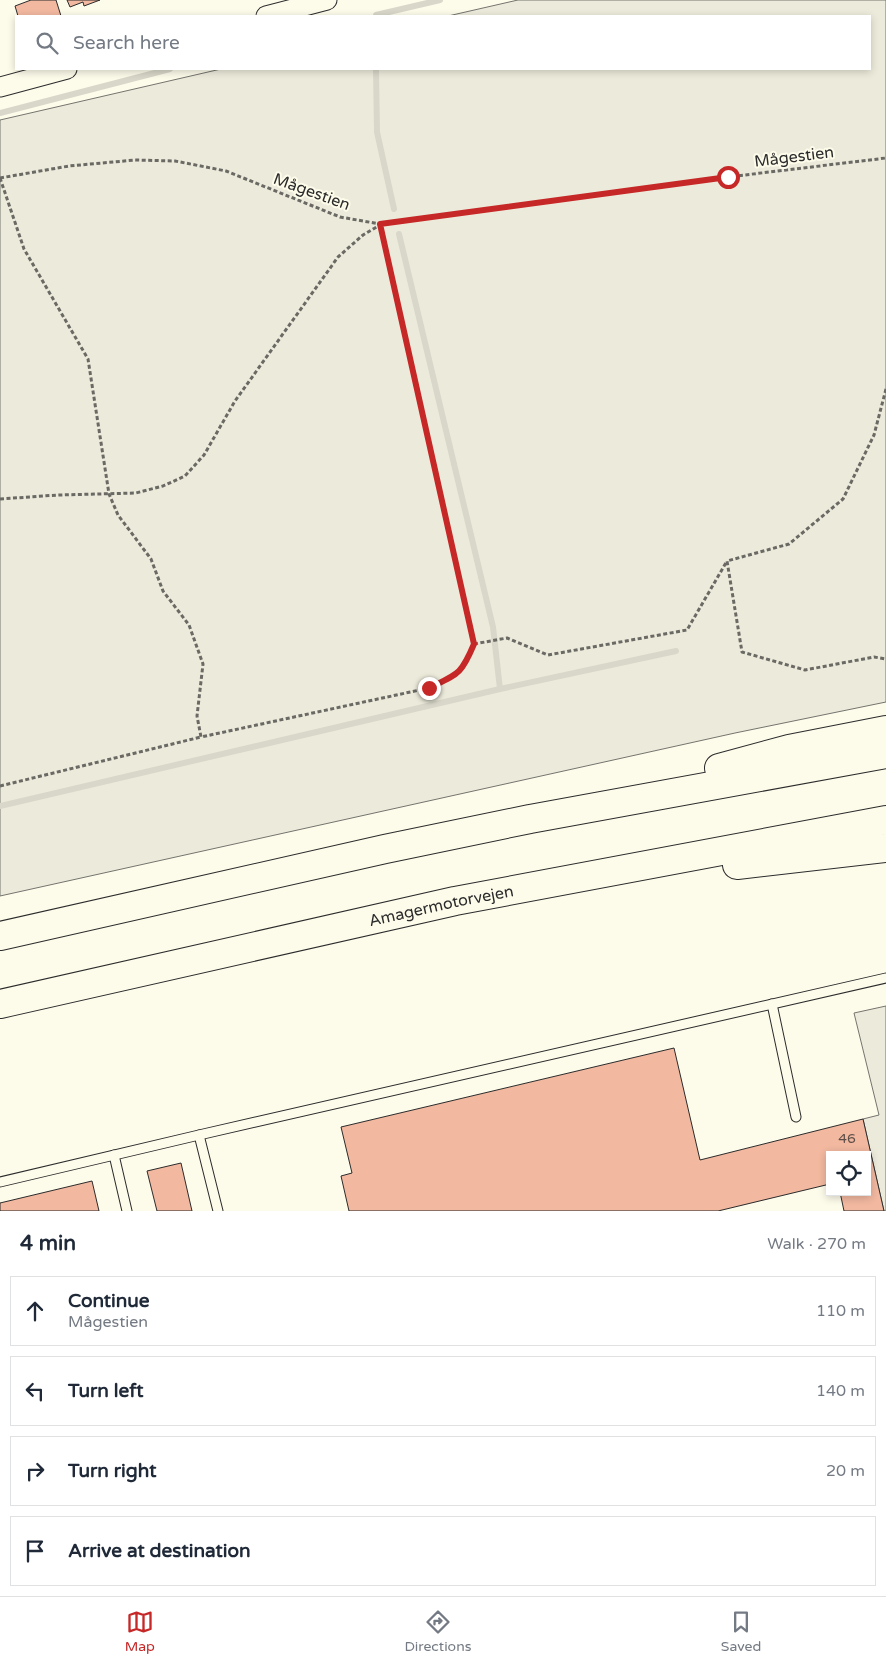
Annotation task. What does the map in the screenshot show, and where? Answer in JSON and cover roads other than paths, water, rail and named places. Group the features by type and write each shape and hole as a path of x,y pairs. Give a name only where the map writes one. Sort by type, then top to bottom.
{"highway":[{"path":"530,819 790,749 886,730"},
{"path":"0,936 385,849 530,819 886,754"},
{"name":"Amagermotorvejen","path":"0,1004 456,901 886,820"},
{"path":"456,901 886,848"}],"street":[{"path":"270,15 327,0"},
{"path":"0,87 64,70"}],"lane":[{"path":"0,1182 199,1134 886,978"},
{"path":"772,1004 796,1118"},
{"path":"199,1134 218,1211"},
{"path":"114,1155 127,1211"}],"waterway":[{"path":"376,15 440,0"},
{"path":"0,113 166,70"},
{"path":"376,70 377,132 394,209"},
{"path":"399,234 493,627 500,689"},
{"path":"0,806 500,689 676,651"}]}
